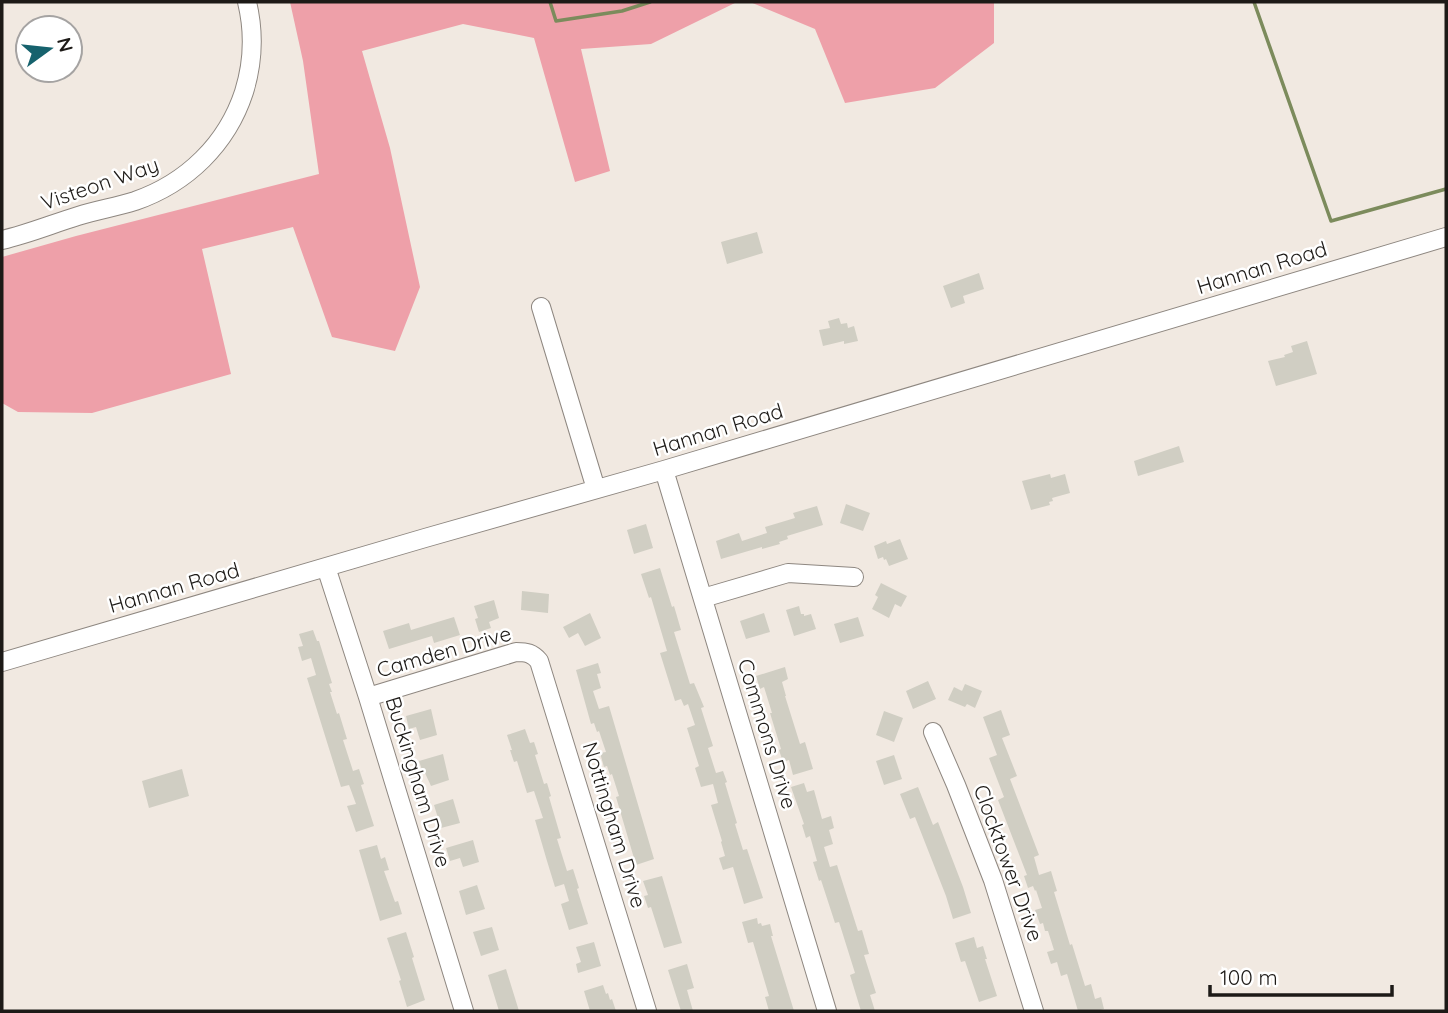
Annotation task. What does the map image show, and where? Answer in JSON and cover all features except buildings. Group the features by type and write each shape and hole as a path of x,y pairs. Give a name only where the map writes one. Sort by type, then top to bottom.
{"street":[{"name":"Visteon Way","path":"2,240 143,197 171,184 210,153 227,130 243,95 248,75 252,36 247,2"},
{"name":"Hannan Road","path":"2,662 664,470 1446,237"},
{"path":"541,307 596,489"},
{"name":"Commons Drive","path":"664,470 827,1011"},
{"name":"Buckingham Drive","path":"326,567 464,1011"},
{"path":"703,598 788,573 853,577"},
{"name":"Camden Drive","path":"368,697 516,652 533,654"},
{"name":"Nottingham Drive","path":"533,654 542,667 647,1011"},
{"name":"Clocktower Drive","path":"933,732 993,880 1034,1011"}],"shaded area":[{"path":"290,2 737,2 651,44 581,49 610,171 575,182 534,38 463,24 362,51 390,148 420,287 395,351 332,337 293,227 202,249 231,374 92,413 18,412 2,403 2,257 319,174 303,61"},
{"path":"750,2 994,2 994,43 935,88 845,103 815,29"}],"waterway":[{"path":"550,2 556,21 622,11 650,2"},
{"path":"1254,2 1331,221 1446,189"}]}
